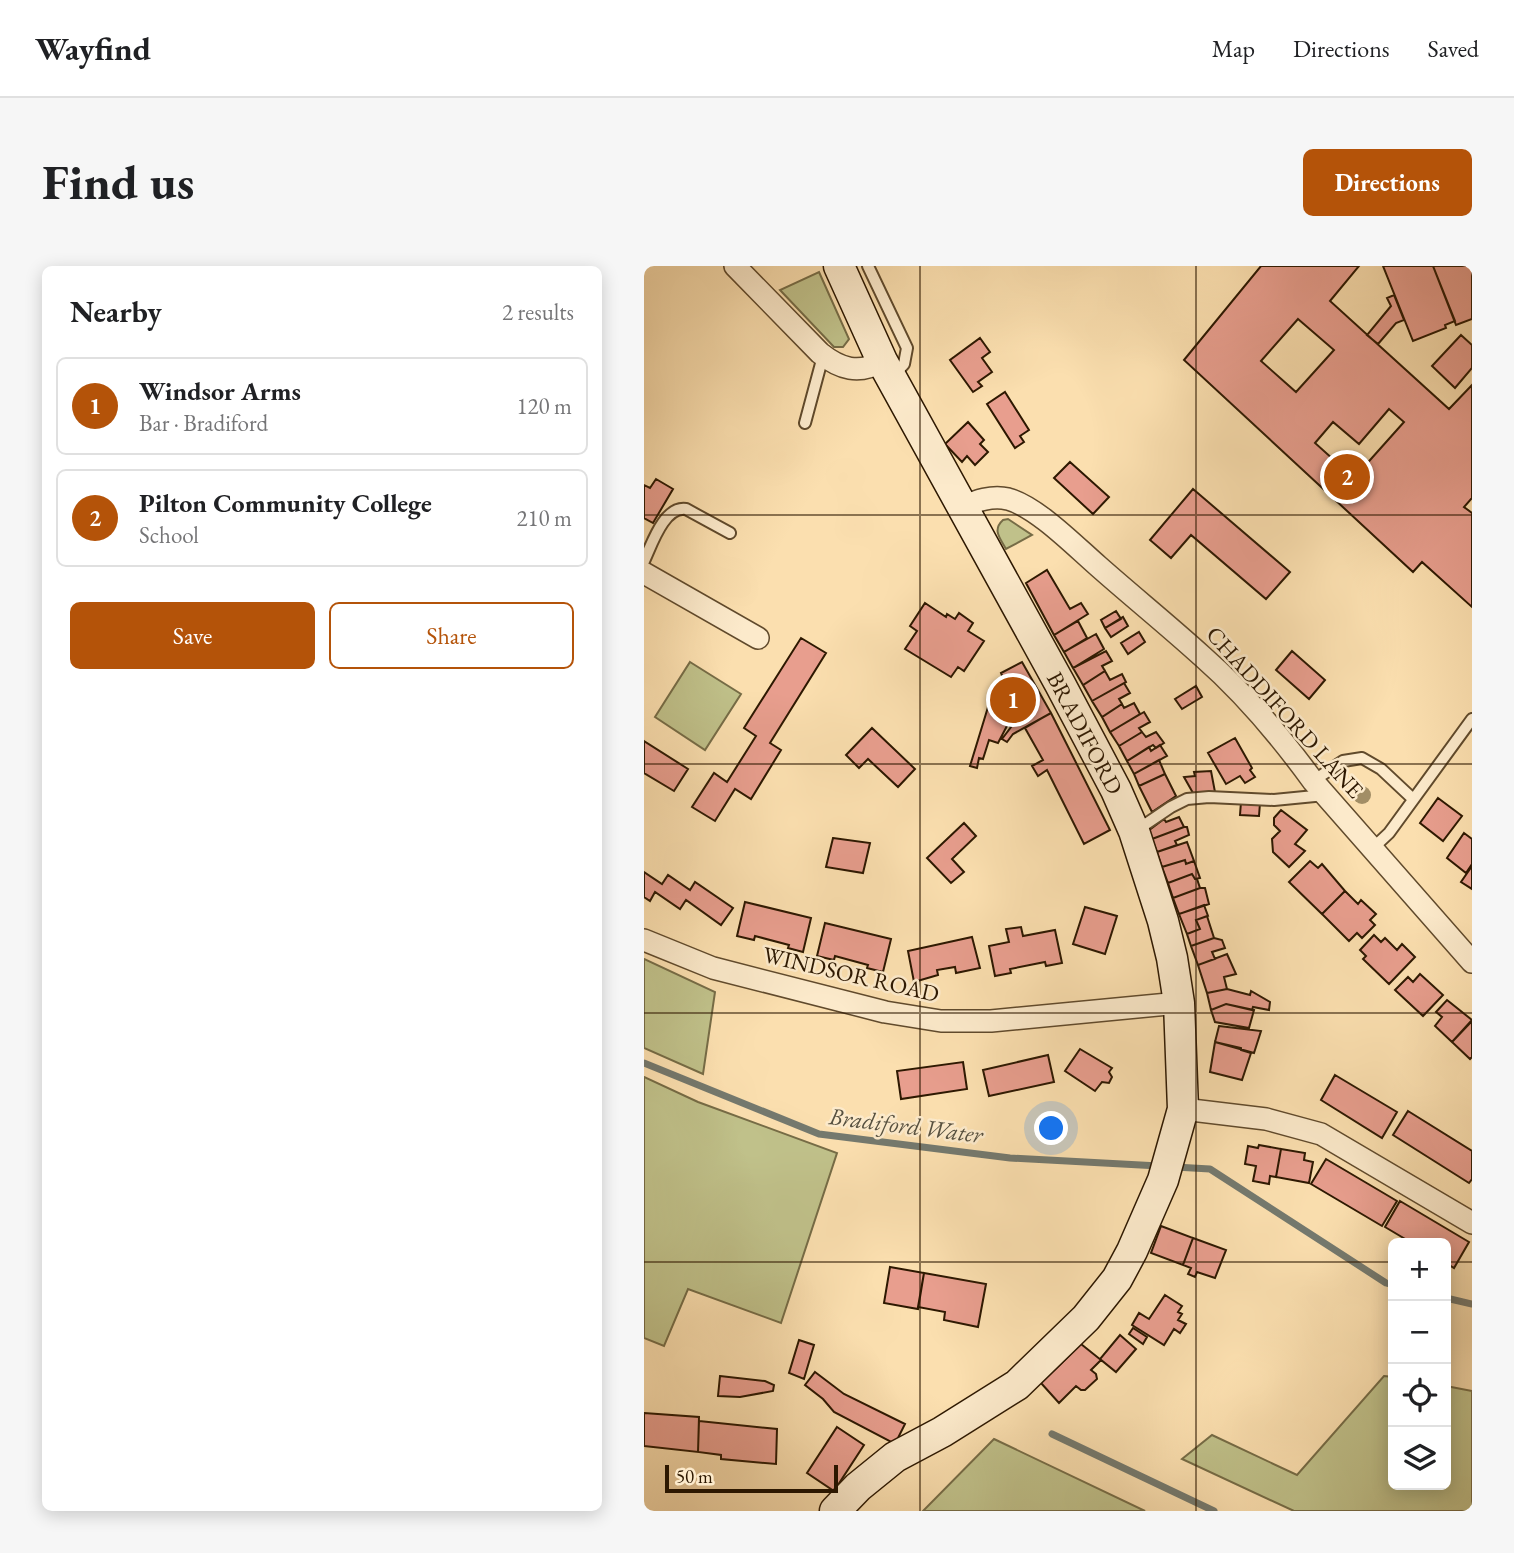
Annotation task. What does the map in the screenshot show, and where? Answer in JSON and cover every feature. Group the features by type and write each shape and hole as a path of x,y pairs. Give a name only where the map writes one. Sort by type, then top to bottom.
{"street":[{"path":"736,266 823,356 842,368 887,369"},
{"name":"BRADIFORD","path":"835,1511 858,1487 895,1457 942,1432 1017,1385 1086,1318 1122,1269 1163,1180 1183,1109 1179,1003 1172,958 1134,831 1116,790 1060,684 887,369 839,266"},
{"name":"CHADDIFORD LANE","path":"962,507 978,500 1006,499 1020,504 1051,526 1205,659 1291,751 1319,788 1472,962"},
{"path":"644,573 758,638"},
{"name":"WINDSOR ROAD","path":"644,940 713,968 885,1012 941,1021 991,1021 1179,1003"},
{"path":"1183,1109 1266,1119 1321,1134 1472,1223"}],"lane":[{"path":"868,266 907,348 904,364 887,369"},
{"path":"805,423 823,356"},
{"path":"644,561 661,528 679,508 687,509 730,533"},
{"path":"1373,848 1389,833 1472,719"},
{"path":"1134,831 1187,799 1209,797 1274,800 1319,788 1343,761 1362,758 1381,769 1413,799"}],"green space":[{"path":"819,272 849,339 843,347 834,347 780,290"},
{"path":"1008,519 1032,535 1006,549 998,527 1003,520"},
{"path":"690,662 741,694 705,750 655,717"},
{"path":"644,959 715,992 703,1074 644,1048"},
{"path":"644,1077 698,1102 837,1153 781,1323 688,1289 664,1346 644,1338"},
{"path":"1384,1376 1388,1376 1388,1490 1451,1490 1451,1387 1472,1391 1472,1511 1294,1511 1182,1459 1212,1435 1297,1475"},
{"path":"994,1439 1145,1511 923,1511"}],"building":[{"path":"1261,266 1359,266 1330,301 1449,409 1472,385 1472,498 1464,507 1472,513 1472,607 1422,562 1413,572 1184,360","holes":["1298,319 1334,350 1296,392 1261,361","1389,409 1404,422 1354,478 1315,443 1333,422 1359,444"]},
{"path":"1383,266 1433,266 1455,321 1445,325 1446,328 1413,341"},
{"path":"1433,266 1472,266 1472,319 1456,325"},
{"path":"1394,295 1404,320 1396,323 1378,344 1367,335 1391,306 1387,298"},
{"path":"1461,335 1472,345 1472,368 1455,388 1432,366"},
{"path":"980,338 990,352 982,358 992,372 978,382 982,386 973,392 950,360"},
{"path":"1005,392 1029,430 1020,436 1024,442 1015,448 987,404"},
{"path":"968,422 984,440 980,444 988,452 975,465 967,456 962,462 945,444"},
{"path":"1070,462 1109,497 1093,514 1054,478"},
{"path":"656,479 673,489 653,523 644,518 644,485 650,488"},
{"path":"1193,489 1290,572 1266,599 1191,535 1171,558 1150,540"},
{"path":"1047,570 1070,609 1081,603 1088,614 1054,635 1026,583"},
{"path":"925,603 946,617 947,614 955,619 959,613 973,623 968,631 984,641 964,671 958,667 951,677 905,649 917,631 910,626"},
{"path":"1116,611 1121,619 1105,628 1101,620"},
{"path":"1123,617 1128,626 1111,637 1105,628"},
{"path":"1078,621 1087,638 1064,652 1054,635"},
{"path":"1139,632 1145,642 1128,654 1121,643"},
{"path":"1096,634 1104,649 1073,668 1064,652"},
{"path":"801,638 826,653 770,743 781,750 751,799 735,789 715,821 692,807 714,773 727,782 756,736 744,728"},
{"path":"1106,651 1112,661 1102,666 1105,671 1083,685 1073,668"},
{"path":"1292,651 1325,680 1309,699 1276,670"},
{"path":"1022,662 1051,713 1013,734 1007,742 1002,739 1011,727 1008,724 998,743 989,740 983,759 979,758 977,768 970,766 992,694 1007,687 1001,673"},
{"path":"1105,671 1110,680 1122,674 1126,682 1092,701 1083,685"},
{"path":"1124,683 1130,693 1119,699 1122,704 1102,717 1092,701"},
{"path":"1196,686 1202,697 1182,709 1175,699"},
{"path":"1134,703 1140,714 1110,732 1102,717 1122,704 1124,708"},
{"path":"1144,712 1150,722 1139,728 1142,732 1119,746 1110,732"},
{"path":"1051,713 1110,830 1084,844 1047,770 1038,776 1032,766 1043,760 1025,728"},
{"path":"872,728 915,769 898,787 868,759 859,768 846,755"},
{"path":"1142,732 1146,737 1156,732 1164,743 1156,748 1153,745 1127,761 1119,746"},
{"path":"1235,738 1255,777 1245,783 1240,776 1226,784 1208,753"},
{"path":"644,741 688,769 674,791 644,773"},
{"path":"1160,745 1167,756 1134,774 1127,761 1149,747 1151,751"},
{"path":"1159,760 1165,774 1139,786 1134,774"},
{"path":"1211,771 1215,792 1193,793 1184,777 1195,776 1194,772"},
{"path":"1165,774 1176,796 1152,812 1139,786"},
{"path":"1438,798 1462,816 1443,841 1420,823"},
{"path":"1241,802 1260,803 1259,816 1240,815"},
{"path":"1281,810 1307,830 1295,844 1305,851 1289,867 1273,852 1272,839 1280,831 1274,825 1274,818"},
{"path":"1179,817 1184,827 1152,839 1148,831 1164,819 1166,822"},
{"path":"964,823 976,836 952,859 964,872 951,883 927,858"},
{"path":"1187,827 1189,835 1175,841 1177,845 1157,852 1152,839"},
{"path":"1464,833 1472,839 1472,864 1466,873 1447,858"},
{"path":"833,838 870,843 863,873 826,867"},
{"path":"1187,842 1194,861 1186,864 1185,860 1162,867 1157,852"},
{"path":"1185,860 1186,864 1194,861 1200,878 1195,879 1192,874 1168,883 1162,867"},
{"path":"1310,861 1318,868 1322,864 1345,891 1322,914 1289,882"},
{"path":"1472,866 1472,889 1461,882"},
{"path":"644,872 662,884 668,875 690,890 695,882 733,908 721,925 686,900 680,909 655,892 650,901 644,897"},
{"path":"1192,874 1200,888 1173,898 1168,883"},
{"path":"1205,888 1209,904 1179,914 1173,898"},
{"path":"1345,891 1358,904 1361,900 1376,914 1370,920 1375,925 1362,938 1357,933 1349,941 1322,914"},
{"path":"745,902 811,918 803,952 788,948 789,945 755,936 754,940 737,936"},
{"path":"1204,905 1208,916 1196,920 1200,929 1187,934 1179,914"},
{"path":"1085,907 1117,916 1105,954 1073,944"},
{"path":"1207,916 1214,938 1191,946 1187,934 1200,929 1196,920"},
{"path":"825,923 891,939 883,972 835,956 834,960 817,956"},
{"path":"1021,927 1023,936 1055,930 1062,963 1046,966 1045,962 1010,969 1011,973 995,976 989,946 1009,942 1006,929"},
{"path":"1374,935 1381,942 1385,938 1397,950 1402,944 1415,957 1389,984 1363,959 1366,956 1360,950"},
{"path":"972,937 980,968 956,973 955,967 937,970 938,975 914,982 908,951"},
{"path":"1214,938 1222,940 1225,948 1212,952 1215,959 1198,965 1191,946"},
{"path":"1227,954 1236,974 1224,977 1227,989 1207,993 1198,965"},
{"path":"1420,974 1443,995 1423,1016 1395,990 1408,977 1413,982"},
{"path":"1227,989 1250,995 1251,991 1270,1002 1269,1010 1253,1007 1252,1010 1226,1004 1211,1010 1207,993"},
{"path":"1447,1000 1472,1020 1452,1042 1435,1026 1442,1017 1436,1012"},
{"path":"1226,1004 1254,1010 1249,1028 1215,1022 1211,1010"},
{"path":"1472,1021 1472,1057 1470,1059 1452,1042"},
{"path":"1219,1026 1261,1031 1254,1053 1215,1042"},
{"path":"1215,1042 1251,1053 1242,1080 1210,1072"},
{"path":"1080,1049 1112,1068 1109,1072 1112,1077 1109,1083 1102,1082 1095,1091 1065,1071"},
{"path":"1048,1055 1054,1082 989,1096 983,1070"},
{"path":"963,1062 967,1089 901,1099 897,1071"},
{"path":"1335,1075 1397,1112 1382,1138 1321,1100"},
{"path":"1408,1111 1472,1151 1472,1179 1469,1183 1393,1135"},
{"path":"1259,1145 1281,1149 1276,1177 1270,1176 1269,1184 1253,1181 1256,1166 1245,1164 1248,1146 1258,1148"},
{"path":"1281,1149 1305,1153 1304,1160 1313,1162 1309,1183 1276,1177"},
{"path":"1326,1159 1397,1201 1382,1226 1311,1184"},
{"path":"1400,1201 1469,1242 1454,1268 1451,1266 1451,1238 1404,1238 1385,1227"},
{"path":"1161,1226 1193,1238 1183,1265 1151,1253"},
{"path":"1193,1238 1226,1250 1215,1278 1197,1272 1195,1277 1188,1274 1191,1268 1183,1265"},
{"path":"890,1267 924,1273 918,1309 884,1303"},
{"path":"924,1273 986,1284 978,1327 944,1320 945,1312 918,1307"},
{"path":"1165,1295 1182,1306 1178,1312 1182,1314 1178,1320 1186,1324 1180,1333 1174,1329 1164,1345 1132,1325 1139,1313 1149,1319"},
{"path":"1133,1328 1147,1337 1143,1344 1129,1334"},
{"path":"1120,1335 1136,1349 1116,1372 1100,1359"},
{"path":"799,1340 814,1345 804,1379 789,1373"},
{"path":"1081,1344 1101,1360 1091,1370 1097,1379 1085,1390 1076,1386 1059,1403 1041,1383"},
{"path":"815,1372 844,1394 905,1424 895,1444 834,1412 805,1385"},
{"path":"720,1376 765,1381 774,1385 773,1391 740,1397 718,1396"},
{"path":"644,1413 699,1417 698,1452 644,1446"},
{"path":"699,1421 777,1429 776,1464 721,1459 721,1455 698,1452"},
{"path":"837,1427 864,1445 834,1491 807,1473"}],"waterway":[{"name":"Bradiford Water","path":"644,1063 819,1134 1010,1158 1159,1166"},
{"path":"1175,1167 1210,1169 1388,1284"},
{"path":"1451,1299 1472,1304"},
{"path":"1052,1434 1214,1511"}],"place":[{"name":"Pilton Community College","path":"1347,477"},
{"name":"Windsor Arms","path":"1013,700"}]}
